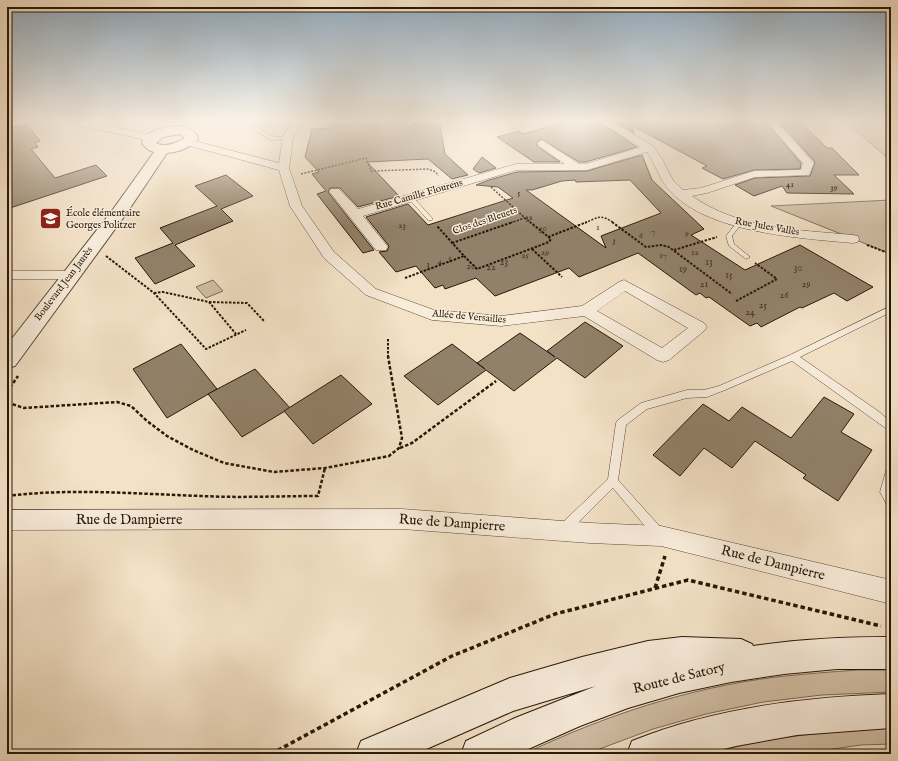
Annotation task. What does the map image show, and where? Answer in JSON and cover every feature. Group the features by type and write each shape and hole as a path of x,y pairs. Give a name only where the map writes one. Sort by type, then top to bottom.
{"main road":[{"name":"Boulevard Jean Jaurès","path":"7,360 120,211 151,156"},
{"name":"Route de Satory","path":"479,754 565,713 625,692 677,677 730,665 782,658 834,654 887,640"},
{"path":"374,754 510,695 568,676 624,662 648,657 682,653 782,658"},
{"path":"645,754 691,747 734,728 791,718 846,712 891,711"}],"street":[{"path":"231,156 285,172 286,156"},
{"path":"560,156 577,167"},
{"name":"Rue Camille Flourens","path":"355,214 516,167 587,167 624,156"},
{"name":"Rue Jules Vallès","path":"654,156 660,164 666,178 681,194 700,207 731,221 776,231 852,239"},
{"path":"681,194 703,191 754,174 805,173 809,163 802,156"},
{"name":"Allée de Versailles","path":"285,172 296,206 329,255 371,292 432,315 501,321 586,312 624,285 699,327 663,356 586,312"},
{"name":"Rue Camille Flourens","path":"335,191 381,246"},
{"path":"7,275 70,275"},
{"name":"Rue de Dampierre","path":"7,520 402,519 562,531 661,536 891,592"}],"lane":[{"path":"411,198 430,219"},
{"path":"740,223 729,236 730,246 746,257"},
{"path":"562,531 613,481 621,423 644,406 687,394 704,394 710,392 793,357 891,309"},
{"path":"793,357 875,414 891,428"},
{"path":"891,471 885,492 891,501"},
{"path":"613,481 661,536"}],"path":[{"path":"285,172 308,173 366,158 371,171 428,169 436,172 447,187"},
{"name":"Clos des Bleuets","path":"430,219 477,269 549,242 550,239 548,237 480,177"},
{"name":"Clos des Bleuets","path":"548,237 557,232 577,226 600,216 605,217 646,247 661,245 674,250"},
{"name":"Clos des Bleuets","path":"452,243 525,218"},
{"path":"674,250 719,236 729,236"},
{"path":"852,239 891,254"},
{"path":"532,249 562,277"},
{"path":"674,250 732,294"},
{"path":"104,254 154,293 206,349 246,330"},
{"path":"405,278 464,256"},
{"path":"736,300 777,279 746,257"},
{"path":"154,293 163,292 209,302 247,303 264,321"},
{"path":"209,302 236,334"},
{"path":"388,339 388,356 402,438 399,448"},
{"path":"7,395 12,404 24,408 117,402 132,406 147,421 167,436 193,450 224,463 274,472 325,468 389,456 399,448 412,443 496,381"},
{"path":"7,496 37,491 89,490 201,496 318,496 325,468"},
{"path":"655,588 665,554 661,536"},
{"path":"271,754 452,656 555,614 688,580 887,640"},
{"path":"880,754 891,752"}],"shaded area":[{"path":"885,156 891,156 891,161"},
{"path":"891,200 891,254 771,206"},
{"path":"213,280 223,291 206,298 196,287"},
{"path":"857,670 891,670 891,692 822,695 763,702 706,714 653,729 586,754 524,754 584,727 678,696 711,688 776,677"},
{"path":"891,727 891,744 861,745 797,754 709,754 776,739"}],"building":[{"path":"7,156 36,156 55,178 96,165 107,176 7,209"},
{"path":"305,156 447,156 468,175 452,179 428,159 367,162 399,196 358,207 340,188 330,188 328,192 374,250 363,253 317,194 326,191 312,174 319,172 305,157"},
{"path":"524,156 551,156 560,162 534,162"},
{"path":"568,156 608,156 586,162 579,162"},
{"path":"642,156 652,180 704,229 691,235 745,270 800,245 873,287 847,301 834,293 802,308 800,307 761,327 757,323 750,326 709,297 706,298 700,293 696,295 638,253 579,277 569,268 495,296 476,278 445,289 443,285 435,288 416,266 396,272 379,252 387,251 389,246 366,217 408,204 428,225 513,198 498,187 476,185 517,172 587,171","holes":["575,180 576,182 630,180 661,213 601,236 606,248 526,190 532,190 562,181"]},
{"path":"688,156 795,156 801,163 800,169 754,170 723,179 702,168 707,166"},
{"path":"809,156 840,156 859,175 834,175 854,194 787,193 782,186 754,196 735,185 755,178 810,176 815,162"},
{"path":"482,157 496,168 479,173 473,169"},
{"path":"226,175 253,196 221,209 233,221 175,245 195,266 155,284 135,258 173,243 160,228 217,206 195,186"},
{"path":"585,322 623,346 585,378 557,358 514,391 486,370 438,405 404,376 452,344 477,363 520,333 555,357 547,351"},
{"path":"181,344 217,389 167,418 133,369"},
{"path":"255,369 290,408 242,437 208,394"},
{"path":"341,375 372,404 313,444 284,411"},
{"path":"824,397 854,414 841,432 872,450 838,501 803,478 806,475 755,441 732,468 704,448 680,476 653,455 703,404 729,421 742,407 791,438"}],"place":[{"name":"École élémentaire Georges Politzer","path":"50,219"}]}
